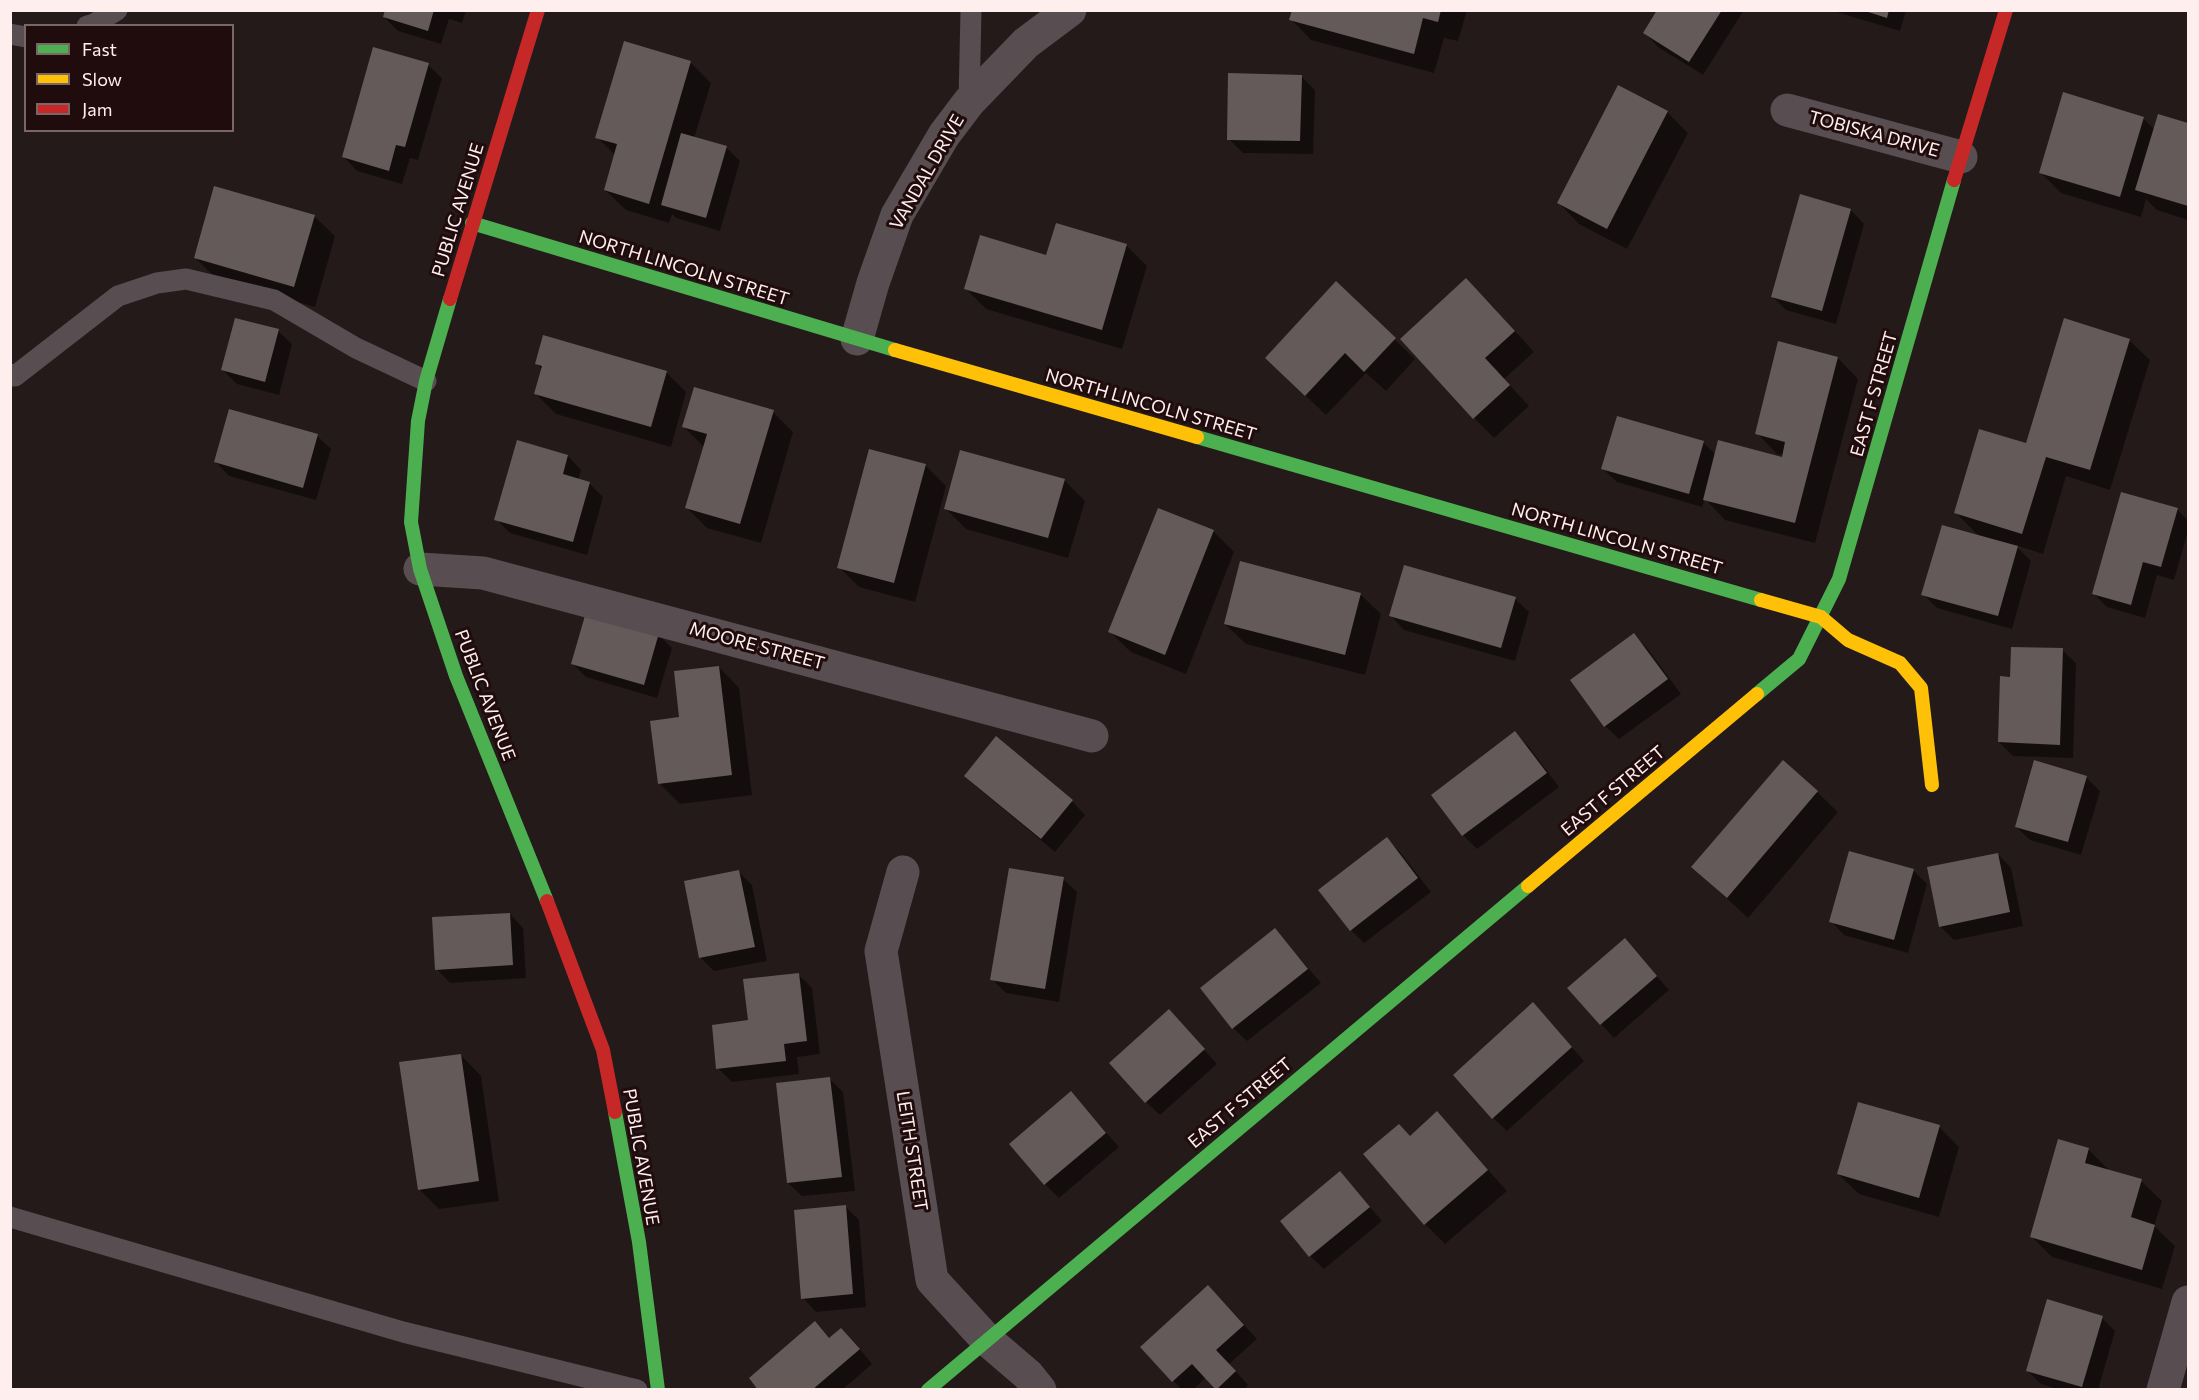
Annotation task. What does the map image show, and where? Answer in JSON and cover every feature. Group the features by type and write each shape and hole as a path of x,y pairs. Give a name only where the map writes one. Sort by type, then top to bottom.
{"street":[{"name":"PUBLIC AVENUE","path":"538,10 426,381 418,421 411,522 420,569 456,676 559,930 603,1050 639,1242 658,1389"},
{"name":"VANDAL DRIVE","path":"857,339 873,283 897,215 944,135 969,102 1026,43 1070,10"},
{"name":"EAST F STREET","path":"928,1389 1799,659 1839,579 2006,10"},
{"name":"TOBISKA DRIVE","path":"1787,110 1961,157"},
{"name":"NORTH LINCOLN STREET","path":"472,223 857,339 1821,617"},
{"name":"MOORE STREET","path":"420,569 483,573 1092,736"},
{"path":"1821,617 1848,640 1900,663 1921,688 1932,785"},
{"name":"LEITH STREET","path":"903,872 881,951 932,1280 986,1339 1028,1375 1040,1389"},
{"path":"2163,1389 2188,1302"}],"lane":[{"path":"94,24 117,10"},
{"path":"969,102 970,10"},
{"path":"10,374 15,376 118,296 157,283 186,279 274,300 356,348 426,381"},
{"path":"10,1217 403,1332 638,1389"}],"building":[{"path":"385,10 434,10 428,31 383,17"},
{"path":"1292,10 1441,10 1438,22 1423,18 1414,54 1289,20"},
{"path":"1657,10 1722,10 1689,62 1643,33"},
{"path":"1862,10 1889,10 1887,18"},
{"path":"624,41 691,61 649,204 604,190 617,144 595,138"},
{"path":"373,47 429,63 405,147 396,145 389,171 342,157"},
{"path":"1228,73 1302,75 1300,141 1227,140"},
{"path":"1618,85 1668,111 1607,229 1557,203"},
{"path":"2063,92 2144,117 2120,197 2039,173"},
{"path":"2158,114 2188,123 2188,206 2135,190"},
{"path":"681,133 727,146 706,218 661,205"},
{"path":"214,186 315,215 294,287 194,258"},
{"path":"1800,194 1851,209 1822,311 1771,297"},
{"path":"1056,223 1127,244 1102,330 964,289 980,235 1046,255"},
{"path":"1466,278 1515,331 1485,358 1510,385 1473,419 1400,339"},
{"path":"1336,281 1396,338 1364,372 1345,353 1305,396 1265,358"},
{"path":"235,318 279,329 265,382 221,370"},
{"path":"2064,318 2130,339 2090,470 2046,457 2022,534 1954,513 1979,429 2026,443"},
{"path":"543,335 667,371 651,427 534,394 542,366 535,364"},
{"path":"1778,341 1838,357 1795,523 1703,500 1718,440 1782,457 1785,442 1755,434"},
{"path":"694,387 774,410 740,524 685,508 707,434 682,427"},
{"path":"229,409 318,434 303,488 214,462"},
{"path":"1617,416 1704,441 1689,494 1601,469"},
{"path":"517,440 568,455 563,474 590,482 573,542 494,520"},
{"path":"869,449 926,464 894,583 837,568"},
{"path":"960,450 1065,479 1048,538 944,509"},
{"path":"2121,492 2178,508 2161,567 2143,562 2131,605 2092,594"},
{"path":"1158,508 1214,530 1165,655 1108,632"},
{"path":"1942,525 2018,546 1998,616 1921,595"},
{"path":"1240,561 1361,593 1345,655 1224,624"},
{"path":"1404,565 1516,597 1501,648 1389,616"},
{"path":"586,612 659,633 644,685 571,664"},
{"path":"1634,633 1668,679 1604,727 1570,680"},
{"path":"2011,647 2063,648 2060,745 1998,742 2000,676 2010,677"},
{"path":"719,666 732,775 658,784 650,721 679,717 674,671"},
{"path":"1515,731 1547,773 1462,836 1431,795"},
{"path":"996,736 1073,800 1041,839 964,776"},
{"path":"1783,760 1818,791 1727,898 1691,867"},
{"path":"2034,760 2087,776 2068,842 2015,827"},
{"path":"1387,837 1418,878 1350,931 1318,890"},
{"path":"1849,851 1914,869 1894,940 1829,922"},
{"path":"1998,853 2010,912 1939,927 1927,867"},
{"path":"1009,868 1064,877 1045,989 990,980"},
{"path":"739,870 755,947 699,958 684,881"},
{"path":"510,913 513,965 435,970 432,917"},
{"path":"1275,928 1308,969 1232,1029 1200,988"},
{"path":"1625,938 1657,976 1600,1025 1567,988"},
{"path":"799,973 807,1041 784,1044 786,1061 716,1069 712,1025 748,1020 743,979"},
{"path":"1533,1002 1572,1047 1492,1119 1453,1075"},
{"path":"1169,1009 1205,1049 1145,1103 1109,1063"},
{"path":"461,1054 479,1181 418,1190 399,1062"},
{"path":"830,1077 842,1177 787,1183 776,1083"},
{"path":"1071,1091 1106,1133 1044,1185 1009,1144"},
{"path":"1858,1102 1940,1125 1919,1198 1837,1174"},
{"path":"1437,1111 1488,1170 1424,1225 1363,1154 1399,1124 1410,1136"},
{"path":"2058,1139 2089,1148 2085,1163 2142,1179 2131,1217 2155,1225 2142,1270 2030,1237"},
{"path":"1340,1171 1370,1207 1309,1257 1280,1221"},
{"path":"846,1205 853,1294 801,1299 794,1210"},
{"path":"1208,1285 1244,1325 1216,1350 1236,1371 1216,1390 1192,1364 1172,1382 1140,1347"},
{"path":"2047,1299 2103,1316 2082,1387 2026,1371"},
{"path":"815,1321 829,1338 841,1328 860,1349 812,1390 758,1390 749,1378"}],"traffic: fast":[{"path":"1757,694 1799,659 1839,579 1954,180"},
{"path":"472,223 895,350"},
{"path":"450,299 426,381 418,421 411,522 420,569 456,676 547,901"},
{"path":"1197,437 1761,600"},
{"path":"928,1390 1528,886"},
{"path":"615,1112 639,1242 658,1390"}],"traffic: slow":[{"path":"895,350 1197,437"},
{"path":"1761,600 1821,617 1848,640 1900,663 1921,688 1932,785"},
{"path":"1528,886 1757,694"}],"traffic: jam":[{"path":"450,299 538,10"},
{"path":"1954,180 2006,10"},
{"path":"547,901 603,1050 615,1112"}]}
